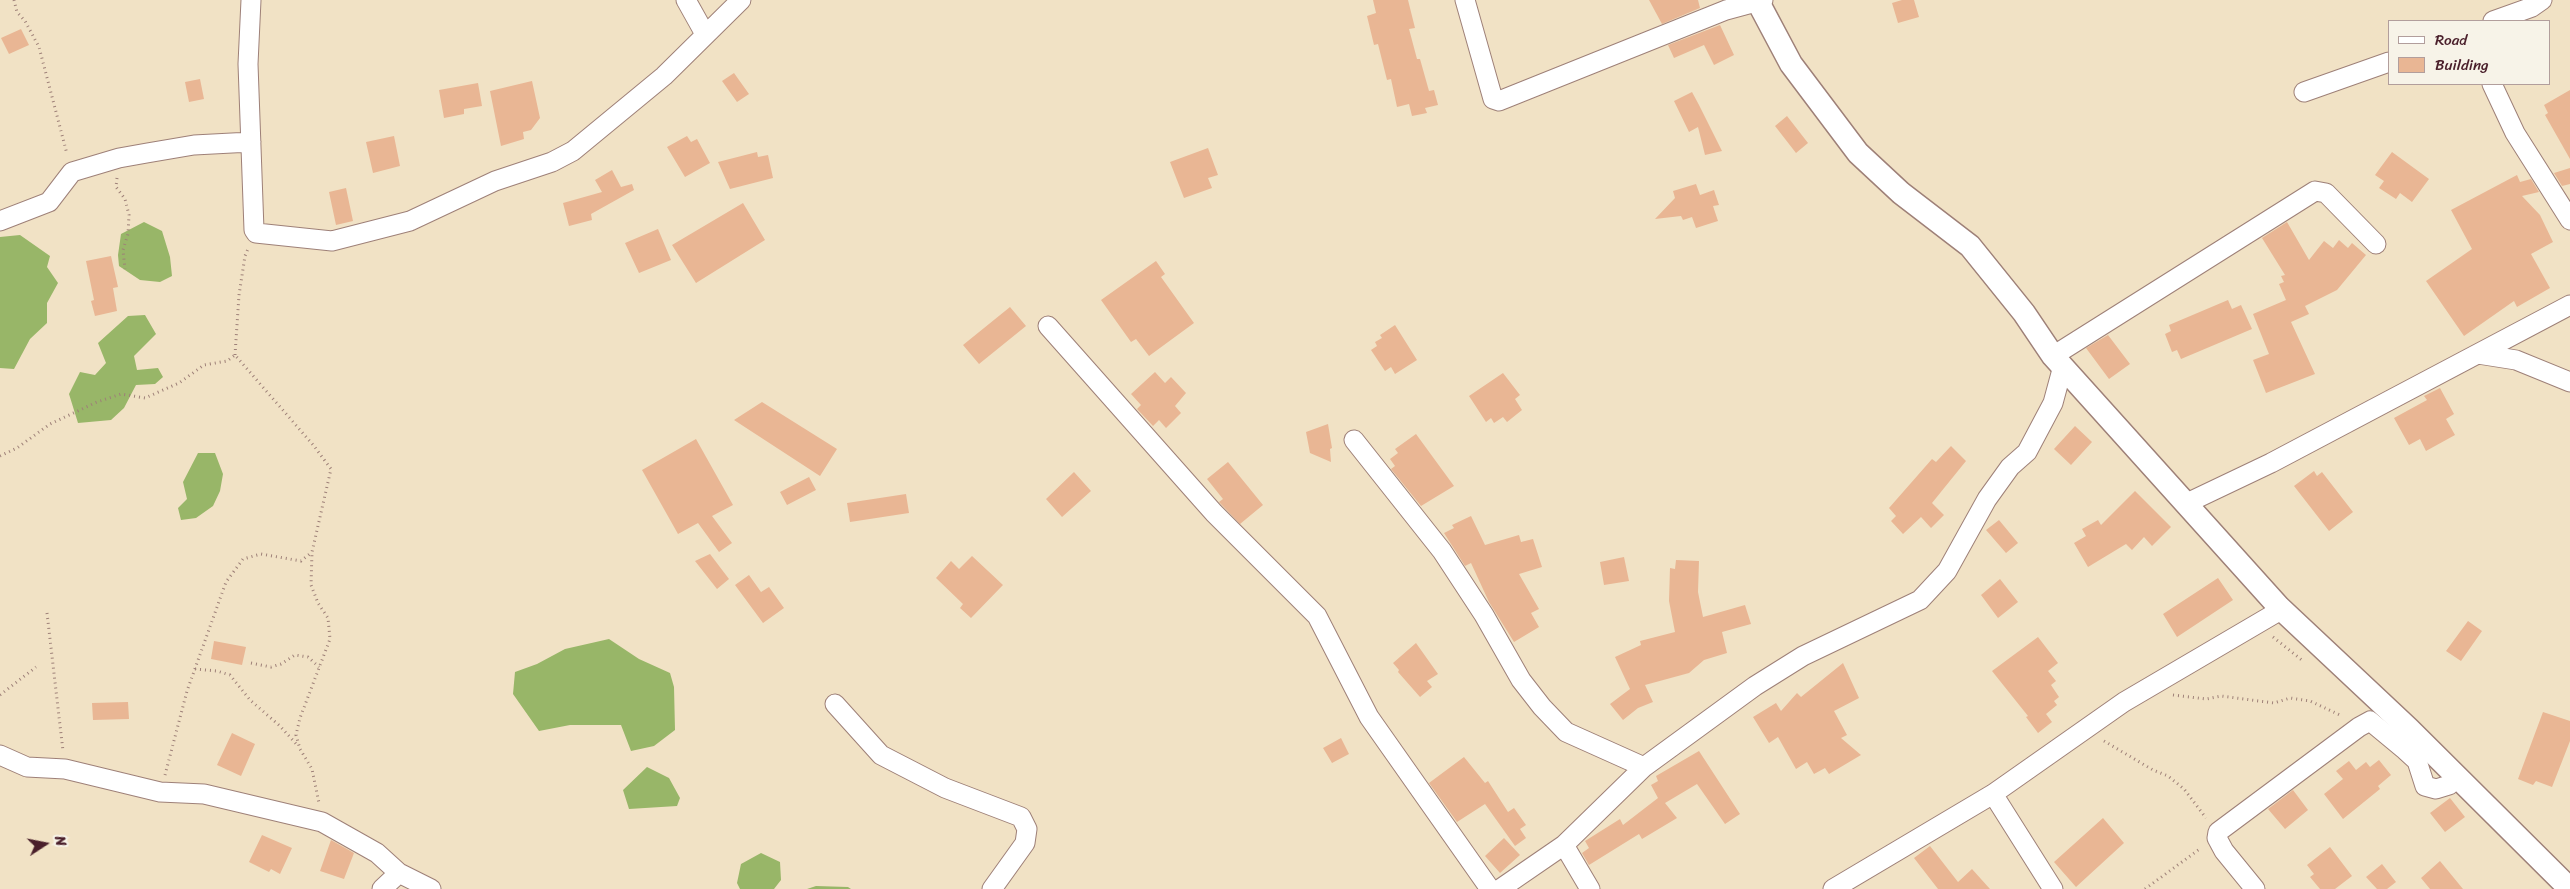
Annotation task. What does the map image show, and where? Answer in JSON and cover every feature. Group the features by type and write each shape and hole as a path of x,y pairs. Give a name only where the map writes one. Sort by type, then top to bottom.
{"street":[{"path":"251,0 248,64 254,230 256,233 332,241 410,221 517,172 552,162 573,151 664,76 741,0"},
{"path":"686,0 705,34"},
{"path":"1464,0 1492,98 1499,101 1726,10 1759,1 1791,64 1858,153 1901,193 1970,246 2024,313 2058,361 2279,607 2457,777 2568,888"},
{"path":"2496,20 2532,8 2542,0"},
{"path":"2304,92 2388,62"},
{"path":"2492,85 2515,133 2570,220"},
{"path":"0,221 49,202 72,172 119,158 194,145 251,142"},
{"path":"1500,889 1564,846 1644,767 1755,686 1803,656 1920,600 1946,571 1987,499 2010,467 2027,452 2053,403 2058,361 2315,191 2326,193 2376,244"},
{"path":"2187,503 2271,463 2516,335 2570,304"},
{"path":"1048,326 1214,513 1317,616 1369,717 1490,889"},
{"path":"2516,335 2511,349 2516,360"},
{"path":"2478,354 2516,360 2570,382"},
{"path":"1354,440 1442,551 1484,615 1521,680 1542,707 1566,732 1644,767"},
{"path":"1833,889 1992,794 2074,735 2150,687 2274,614 2279,607"},
{"path":"835,704 881,755 945,788 1021,817 1027,829 1025,842 992,889"},
{"path":"2255,889 2224,851 2217,835 2370,720 2417,761 2425,786 2436,789 2449,785 2457,777"},
{"path":"0,756 27,767 65,769 160,792 204,794 285,815 322,822 377,853 399,873 431,889"},
{"path":"1992,794 2053,889"},
{"path":"1564,846 1590,889"},
{"path":"382,889 399,873"}],"path":[{"path":"14,0 17,12 26,21 40,47 72,172"},
{"path":"119,158 116,188 125,199 129,215 128,234 123,250 125,269"},
{"path":"256,233 245,256 235,355 314,446 331,469 312,552 311,585 318,603 328,618 330,639 298,726 296,735 300,749"},
{"path":"0,456 18,448 50,424 98,402 121,394 145,398 179,384 204,365 227,360 235,355"},
{"path":"160,792 187,691 226,582 243,559 261,554 301,561 312,552"},
{"path":"47,613 65,769"},
{"path":"251,663 271,667 295,656 308,656 319,667"},
{"path":"0,695 36,667"},
{"path":"195,669 217,671 230,675 250,700 280,726 300,749 312,769 319,805"},
{"path":"2150,687 2163,695 2206,699 2221,696 2274,703 2290,698 2310,701 2359,727"},
{"path":"2074,735 2084,745 2106,740 2153,770 2168,776 2184,789 2217,835 2145,889"}],"green space":[{"path":"144,222 162,231 170,257 172,276 160,282 140,280 119,266 118,255 121,234"},
{"path":"20,235 50,256 47,267 58,283 47,303 47,323 30,339 14,369 0,368 0,237"},
{"path":"145,315 156,334 134,356 137,370 158,368 163,377 155,384 136,385 124,408 111,420 78,423 69,394 80,372 95,375 106,363 98,343 128,316"},
{"path":"198,453 215,453 223,474 220,491 213,506 196,518 181,520 178,508 187,499 183,482"},
{"path":"609,639 639,659 670,673 674,687 675,730 654,746 631,751 621,725 570,725 539,731 513,694 515,672 537,664 565,649"},
{"path":"647,767 669,778 680,798 677,806 629,809 623,790"},
{"path":"761,853 780,862 781,880 774,889 740,889 737,883 741,864"},
{"path":"816,886 848,887 851,889 807,889"}],"building":[{"path":"1373,0 1408,0 1415,28 1409,29 1417,59 1420,59 1429,91 1434,90 1438,105 1425,108 1427,113 1412,116 1409,104 1397,107 1391,79 1387,80 1378,44 1374,45 1367,16 1376,13"},
{"path":"1649,0 1698,0 1700,8 1662,24"},
{"path":"1902,0 1914,0 1919,17 1898,23 1892,3"},
{"path":"1720,25 1734,55 1714,65 1704,45 1674,58 1668,45"},
{"path":"21,29 29,45 9,54 1,38"},
{"path":"734,73 749,94 737,102 722,81"},
{"path":"200,79 204,99 189,102 185,82"},
{"path":"532,81 540,118 531,130 523,132 524,139 501,146 490,91"},
{"path":"478,83 482,106 464,109 464,114 444,118 439,90"},
{"path":"2570,90 2570,159 2545,115 2548,113 2544,105"},
{"path":"1692,92 1722,151 1705,155 1698,127 1689,132 1674,101"},
{"path":"1787,116 1808,143 1796,153 1775,126"},
{"path":"394,136 400,166 373,173 366,142"},
{"path":"687,136 691,142 697,139 710,163 685,177 667,147"},
{"path":"1208,148 1218,175 1208,178 1212,188 1184,198 1170,162"},
{"path":"757,152 758,157 768,155 773,178 730,189 718,162"},
{"path":"2392,152 2429,179 2412,202 2400,193 2396,199 2379,188 2384,181 2375,175"},
{"path":"2570,168 2570,184 2562,186 2554,173"},
{"path":"612,170 621,187 632,184 634,190 591,214 592,220 569,226 563,203 602,192 595,180"},
{"path":"2517,175 2520,182 2531,179 2539,192 2522,196 2540,215 2553,242 2531,254 2550,288 2517,307 2514,301 2464,336 2426,281 2472,249 2451,210"},
{"path":"1696,184 1700,195 1714,190 1719,205 1713,206 1718,221 1696,228 1692,217 1683,220 1681,216 1655,219 1675,198 1673,191"},
{"path":"346,188 353,221 336,225 329,192"},
{"path":"743,203 765,240 696,283 672,245"},
{"path":"2287,222 2309,260 2324,241 2333,248 2339,240 2348,248 2352,243 2366,255 2337,290 2305,306 2309,314 2291,322 2315,374 2266,393 2253,360 2269,354 2253,314 2286,300 2279,284 2284,282 2281,276 2285,275 2262,238"},
{"path":"658,229 671,260 639,273 625,243"},
{"path":"111,256 118,287 113,288 117,311 95,316 91,301 94,300 86,261"},
{"path":"1156,261 1165,274 1161,277 1194,323 1149,356 1136,339 1131,342 1101,300"},
{"path":"2228,300 2232,309 2241,305 2252,329 2181,359 2177,350 2172,352 2165,334 2171,331 2169,325"},
{"path":"1010,307 1026,326 979,364 963,345"},
{"path":"1395,325 1417,360 1395,374 1391,367 1385,371 1371,350 1377,346 1375,342 1382,338 1380,335"},
{"path":"2108,335 2130,364 2109,379 2086,348"},
{"path":"1155,372 1165,383 1171,377 1186,393 1175,406 1181,413 1166,428 1159,420 1153,426 1137,409 1141,405 1131,394"},
{"path":"1503,373 1520,395 1515,399 1522,410 1507,422 1503,417 1494,423 1491,418 1486,422 1469,396"},
{"path":"2440,388 2454,414 2446,419 2455,435 2426,451 2420,439 2409,445 2394,418 2427,400 2424,396"},
{"path":"762,402 837,449 820,476 734,420"},
{"path":"1328,424 1332,448 1330,449 1331,462 1310,453 1306,432"},
{"path":"2075,426 2092,442 2071,465 2054,449"},
{"path":"1416,434 1454,486 1421,506 1391,469 1395,466 1390,459 1398,453 1395,449"},
{"path":"696,439 733,505 712,516 732,543 719,552 698,523 678,534 642,470"},
{"path":"1951,446 1966,461 1932,503 1944,515 1931,528 1921,517 1903,534 1891,521 1896,516 1889,508 1932,459 1936,462"},
{"path":"1228,462 1263,505 1240,524 1219,502 1223,499 1207,479"},
{"path":"2314,471 2317,476 2322,472 2353,512 2329,531 2294,486"},
{"path":"1074,472 1091,491 1062,517 1046,499"},
{"path":"809,477 816,490 787,505 780,492"},
{"path":"2135,491 2171,527 2152,546 2144,537 2132,550 2126,544 2088,567 2074,543 2086,536 2082,529 2098,520 2101,525"},
{"path":"906,494 909,513 850,522 847,503"},
{"path":"1471,516 1485,545 1519,535 1521,542 1533,539 1542,567 1519,574 1539,609 1531,613 1539,627 1514,642 1489,602 1471,563 1465,566 1444,533 1454,528 1452,525"},
{"path":"1999,520 2018,543 2006,553 1986,530"},
{"path":"710,554 729,579 717,589 695,561"},
{"path":"972,556 1003,585 971,618 960,608 963,604 936,578 951,561 959,569"},
{"path":"1624,557 1629,581 1604,585 1600,562"},
{"path":"1676,560 1699,561 1698,592 1703,617 1745,605 1751,624 1722,632 1727,653 1704,660 1689,673 1645,685 1653,702 1638,708 1623,720 1610,704 1630,689 1615,657 1641,645 1640,641 1675,632 1669,601 1670,568 1675,569"},
{"path":"749,575 761,592 769,587 784,608 763,623 735,585"},
{"path":"2218,578 2233,600 2177,637 2163,614"},
{"path":"2000,579 2018,602 1998,618 1981,595"},
{"path":"2468,621 2482,631 2461,661 2446,651"},
{"path":"2038,637 2058,663 2048,671 2056,681 2051,685 2059,697 2054,701 2057,705 2046,714 2052,722 2038,733 2026,717 2028,716 1992,671"},
{"path":"214,641 246,647 242,665 211,659"},
{"path":"1416,643 1438,674 1427,681 1432,687 1420,697 1398,672 1399,670 1393,663"},
{"path":"1843,663 1859,698 1834,711 1847,735 1841,738 1861,755 1829,774 1825,768 1814,774 1807,762 1796,769 1778,737 1769,743 1753,717 1776,703 1781,711 1797,693 1801,697"},
{"path":"128,702 129,719 93,720 92,703"},
{"path":"2543,712 2570,721 2570,741 2552,787 2536,781 2533,785 2518,779"},
{"path":"232,733 255,744 241,776 217,765"},
{"path":"1341,738 1349,754 1332,763 1323,748"},
{"path":"1699,751 1740,814 1725,824 1697,784 1665,803 1677,818 1642,839 1639,834 1589,865 1582,853 1589,848 1585,841 1620,819 1623,825 1658,798 1651,785 1658,781 1656,776"},
{"path":"1464,757 1485,783 1488,781 1508,812 1514,808 1526,825 1520,829 1526,838 1515,846 1485,804 1457,822 1429,783"},
{"path":"2379,760 2391,775 2378,786 2380,789 2343,819 2324,794 2343,779 2336,771 2349,761 2356,770 2366,762 2370,767"},
{"path":"2293,790 2308,810 2285,829 2268,809"},
{"path":"2450,798 2465,817 2445,832 2430,813"},
{"path":"2103,818 2124,843 2076,887 2054,862"},
{"path":"262,835 292,848 280,874 271,869 269,872 249,862"},
{"path":"1504,838 1520,855 1500,873 1485,856"},
{"path":"331,840 354,853 344,879 320,871"},
{"path":"1930,846 1958,882 1972,869 1990,889 1938,889 1914,858"},
{"path":"2330,847 2352,876 2335,889 2320,889 2310,877 2314,874 2307,865"},
{"path":"2440,861 2463,889 2430,889 2421,878"},
{"path":"2382,864 2396,882 2387,889 2377,889 2366,877"}]}
